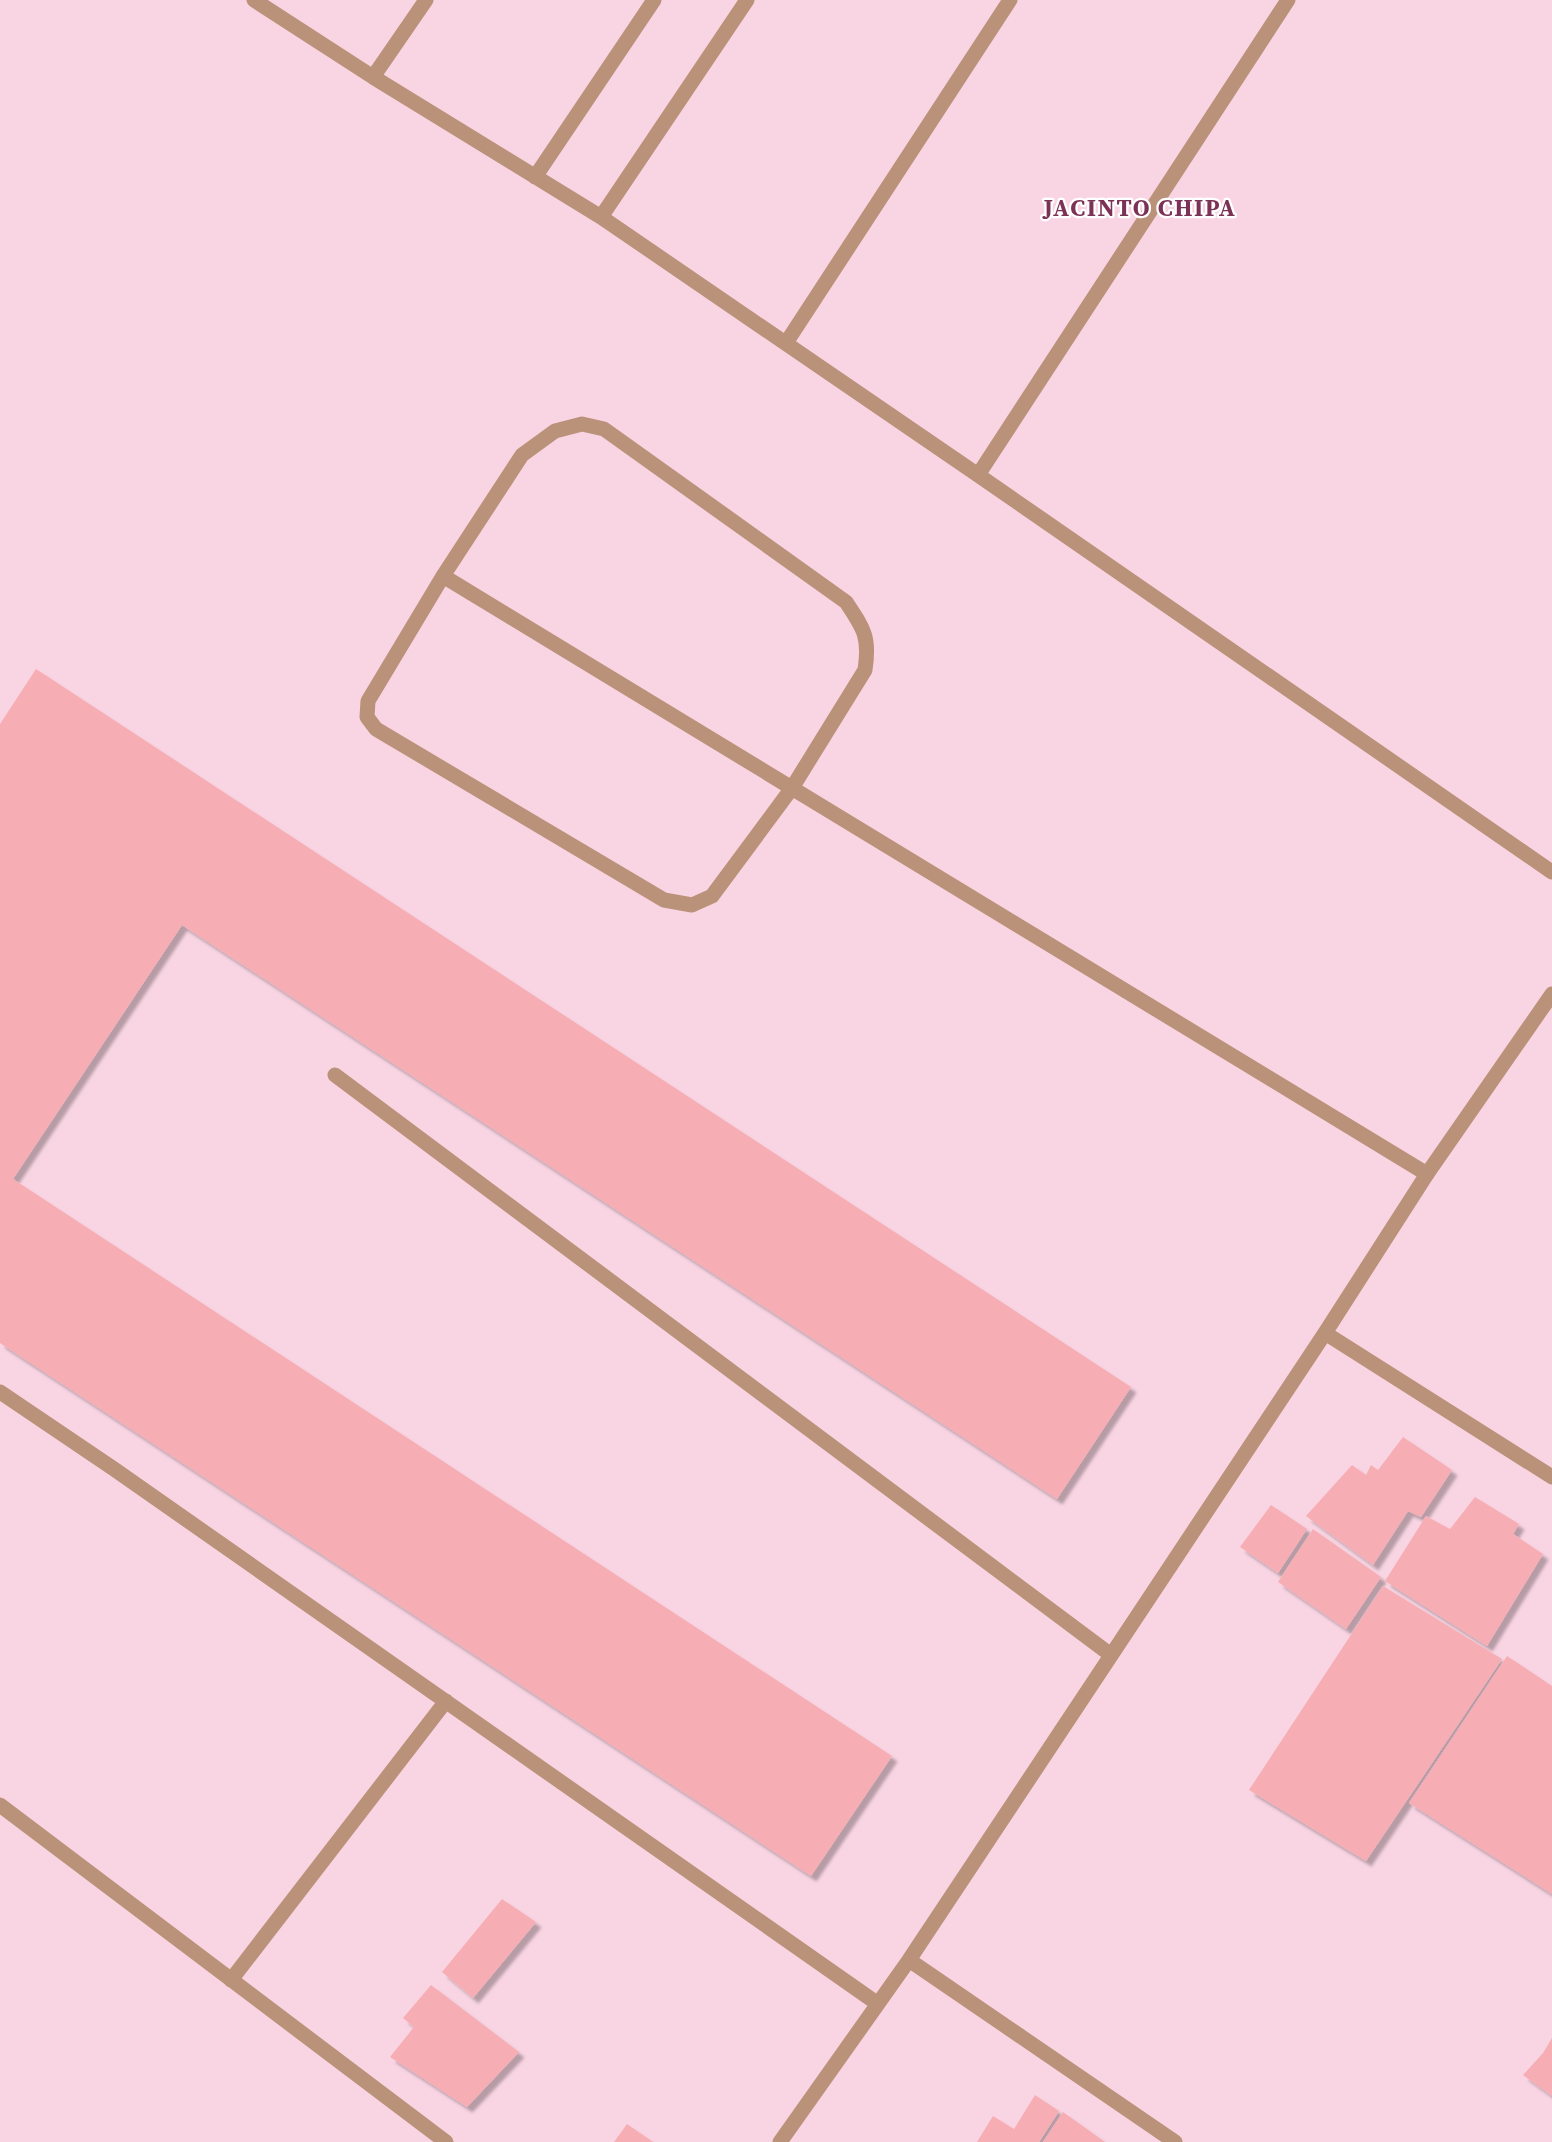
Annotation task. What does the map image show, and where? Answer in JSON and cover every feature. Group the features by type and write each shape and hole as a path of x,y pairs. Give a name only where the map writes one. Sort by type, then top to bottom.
{"street":[{"path":"254,0 373,77 601,217 1552,872"},
{"path":"373,77 426,0"},
{"path":"535,177 654,0"},
{"path":"601,217 747,0"},
{"path":"786,343 1010,0"},
{"path":"978,475 1288,0"},
{"path":"582,424 604,429 846,602 862,626 868,649 865,670 792,788 712,896 692,905 663,900 376,729 367,717 368,701 442,576 522,455 555,431 582,424"},
{"path":"442,576 1427,1174"},
{"path":"780,2142 909,1959 1325,1333 1427,1174 1552,994"},
{"path":"335,1075 1111,1655"},
{"path":"1325,1333 1552,1477"},
{"path":"0,1392 124,1475 878,2004"},
{"path":"231,1980 446,1701"},
{"path":"0,1805 446,2142"},
{"path":"909,1959 1175,2142"}],"building":[{"path":"36,669 1131,1387 1057,1499 182,925 13,1179 892,1756 811,1876 0,1343 0,724"},
{"path":"1403,1437 1452,1470 1421,1517 1408,1511 1373,1565 1306,1516 1352,1465 1366,1475 1371,1465 1378,1470"},
{"path":"1475,1497 1519,1524 1513,1534 1543,1554 1487,1646 1385,1581 1426,1516 1450,1529"},
{"path":"1271,1505 1307,1529 1278,1573 1240,1547"},
{"path":"1313,1529 1381,1577 1346,1629 1278,1582"},
{"path":"1383,1586 1502,1659 1366,1861 1249,1790"},
{"path":"1507,1656 1552,1686 1552,1894 1409,1803"},
{"path":"502,1899 536,1922 473,1998 442,1972"},
{"path":"431,1985 519,2052 467,2107 390,2057 414,2027 403,2018"},
{"path":"1552,2038 1552,2096 1523,2075 1543,2053"},
{"path":"1035,2095 1059,2111 1039,2142 977,2142 993,2116 1014,2129"},
{"path":"1063,2112 1105,2142 1043,2142"},
{"path":"627,2124 653,2142 614,2142"}],"district":[{"name":"JACINTO CHIPA","path":"1140,207"}]}
